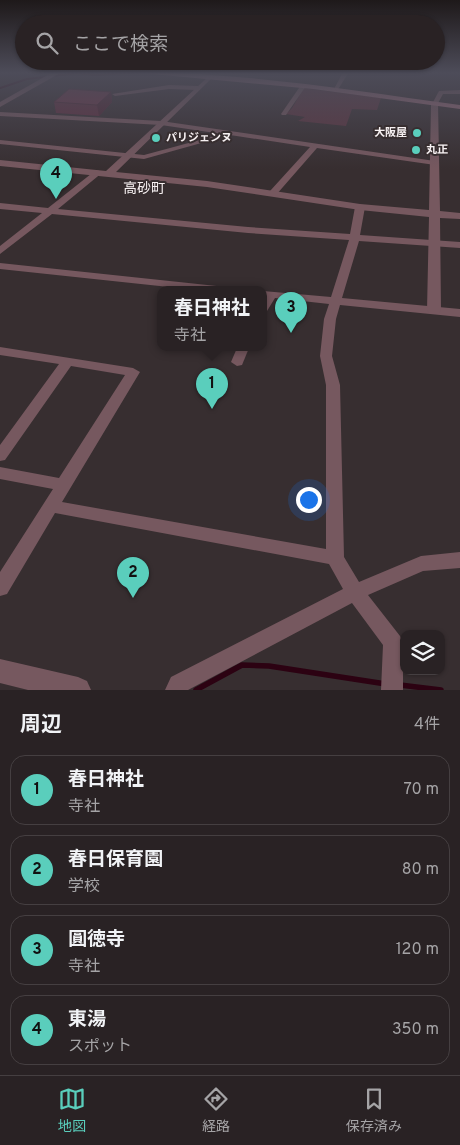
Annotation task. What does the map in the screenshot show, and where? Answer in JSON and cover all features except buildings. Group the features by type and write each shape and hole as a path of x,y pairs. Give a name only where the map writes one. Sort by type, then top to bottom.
{"main road":[{"path":"438,104 460,107"}],"street":[{"path":"0,251 49,212 127,156 181,104"},
{"path":"284,114 291,104"},
{"path":"434,310 436,104"},
{"path":"0,114 162,123 435,163"},
{"path":"0,142 144,157 232,134"},
{"path":"274,193 315,146"},
{"path":"0,163 274,193 360,207 460,216"},
{"path":"0,206 248,230 460,244"},
{"path":"360,207 354,236 330,319 326,356 333,385 335,558 355,592 394,644 392,690"},
{"path":"0,266 188,286"},
{"path":"267,295 460,313"},
{"path":"0,351 132,372 0,588"},
{"path":"237,362 242,351"},
{"path":"0,456 68,361"},
{"path":"0,472 64,485"},
{"path":"50,506 335,558"},
{"path":"176,690 178,684 355,592 421,564 460,560"},
{"path":"0,671 78,690"}],"shaded area":[{"path":"294,104 379,104 377,110 352,109 346,126 298,121 305,117 286,114"}],"waterway":[{"path":"196,690 242,665 269,666 386,684"},
{"path":"400,685 441,690"}],"place":[{"name":"大阪屋","path":"417,133"},
{"name":"パリジェンヌ","path":"156,138"},
{"name":"丸正","path":"416,150"},
{"name":"東湯","path":"56,199"},
{"name":"圓徳寺","path":"291,333"},
{"name":"春日神社","path":"212,409"},
{"name":"春日保育園","path":"133,598"}],"district":[{"name":"高砂町","path":"144,189"}]}
